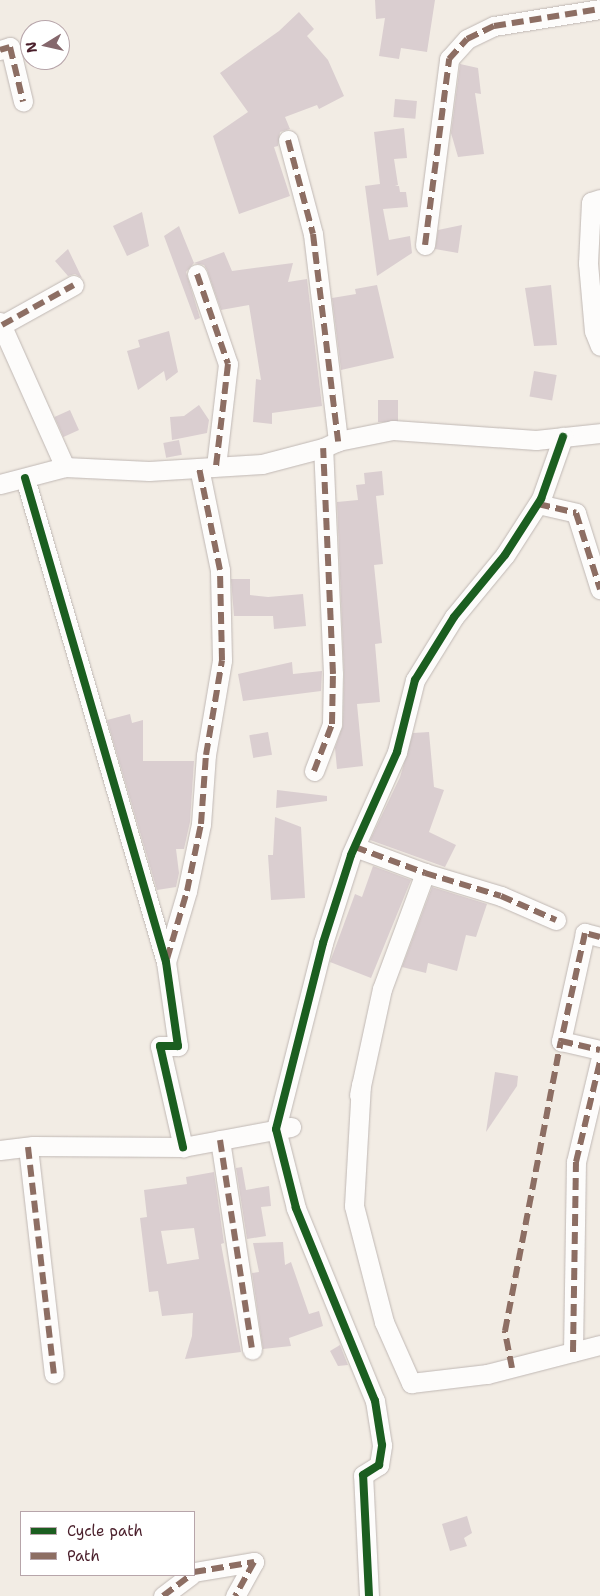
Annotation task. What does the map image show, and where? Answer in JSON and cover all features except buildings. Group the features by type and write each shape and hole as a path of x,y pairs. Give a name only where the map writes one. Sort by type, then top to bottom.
{"street":[{"path":"425,245 448,59 467,39 494,26 600,9"},
{"path":"0,50 10,47 23,101"},
{"path":"288,140 313,234 331,444 332,716 314,771"},
{"path":"600,199 591,202 588,263 594,331 600,346"},
{"path":"166,962 187,891 201,824 206,755 222,660 220,570 208,467 228,364 197,274"},
{"path":"65,467 1,323 74,285"},
{"path":"0,484 65,467 149,471 262,464 331,444 393,430 536,440 600,433"},
{"path":"369,1596 363,1475 379,1465 382,1445 375,1401 296,1208 284,1128 321,952 355,847 397,752 415,680 454,617 505,555 538,504 563,437"},
{"path":"25,478 166,962 178,1046 160,1046 182,1146"},
{"path":"538,504 576,513 600,589"},
{"path":"355,847 425,873 473,886 556,920"},
{"path":"425,873 382,989 359,1092 354,1206 384,1322 411,1383 487,1374 600,1345"},
{"path":"600,937 585,933 561,1041 600,1050"},
{"path":"573,1352 576,1162 600,1062"},
{"path":"0,1150 28,1147 182,1146 284,1128"},
{"path":"220,1140 252,1350"},
{"path":"28,1147 54,1374"},
{"path":"195,1573 254,1562 235,1596"},
{"path":"163,1596 189,1576"}],"marked path":[{"path":"425,245 449,59 467,39 494,26 600,9"},
{"path":"0,50 10,47 23,101"},
{"path":"288,140 313,234 338,441"},
{"path":"197,274 228,364 216,466"},
{"path":"2,325 74,285"},
{"path":"314,771 332,724 333,674 323,448"},
{"path":"167,959 187,891 201,824 206,755 222,660 220,570 199,468"},
{"path":"538,504 576,513 600,589"},
{"path":"355,847 425,873 501,896 556,920"},
{"path":"600,937 585,933 561,1041 600,1050"},
{"path":"512,1368 505,1331 561,1041"},
{"path":"573,1352 576,1162 600,1061"},
{"path":"220,1140 252,1350"},
{"path":"28,1147 54,1374"},
{"path":"195,1572 254,1562 235,1596"},
{"path":"163,1596 190,1576"}],"cycle path":[{"path":"369,1596 363,1475 379,1465 382,1445 375,1401 296,1208 276,1129 323,943 351,855 397,752 415,680 454,617 505,555 541,499 563,437"},
{"path":"25,478 166,962 178,1046 160,1046 183,1147"}]}
